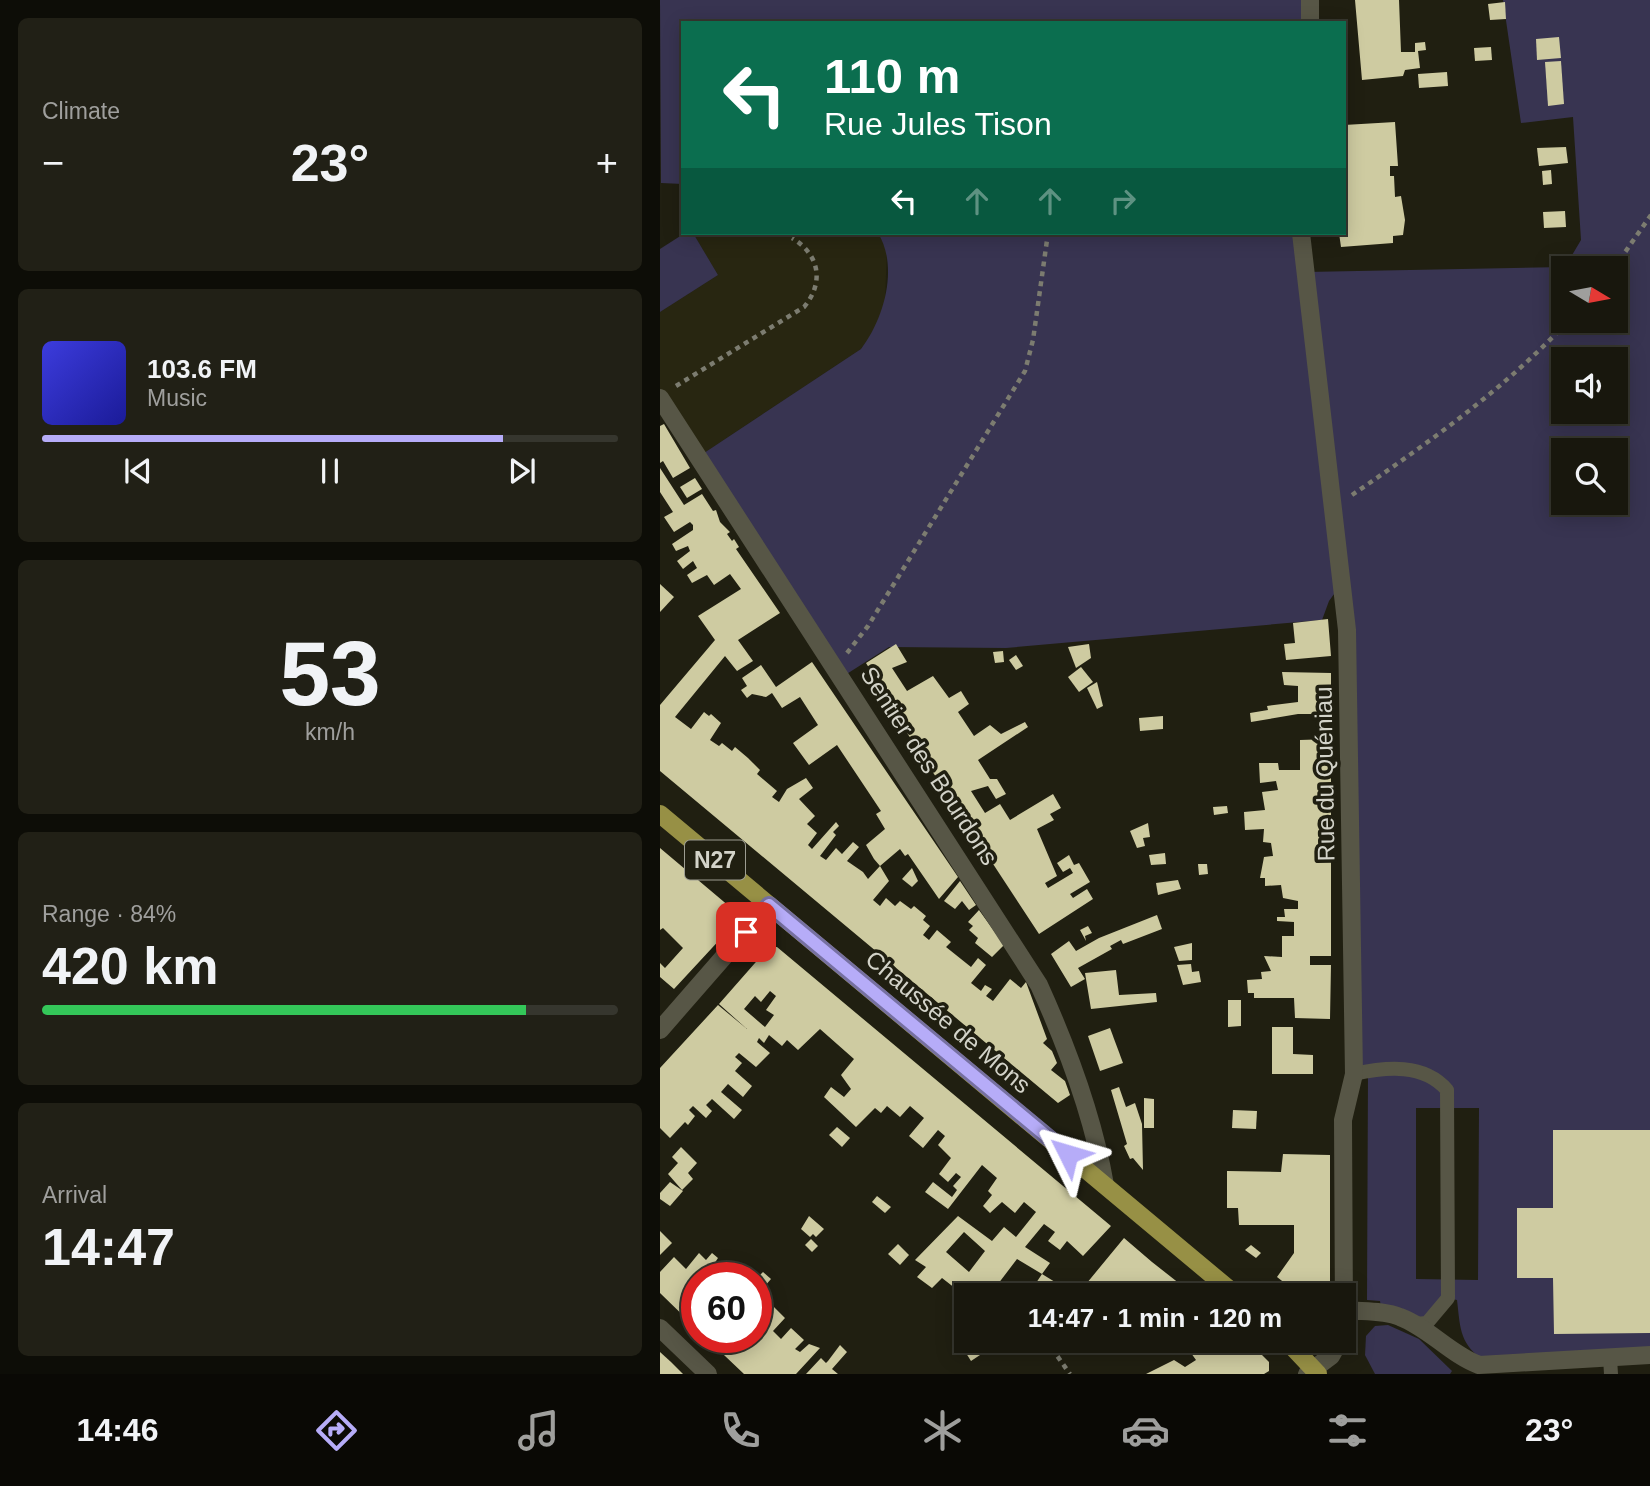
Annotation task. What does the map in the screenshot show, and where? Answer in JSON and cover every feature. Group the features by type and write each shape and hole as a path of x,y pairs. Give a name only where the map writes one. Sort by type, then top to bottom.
{"main road":[{"name":"Chaussée de Mons","path":"660,814 1222,1283"},
{"path":"1297,1353 1313,1372"}],"street":[{"path":"1310,0 1310,21"},
{"name":"Rue du Quéniau","path":"1301,235 1347,630 1354,1074 1343,1120 1345,1283"},
{"name":"Sentier des Bourdons","path":"665,394 834,665 1039,985 1069,1054 1099,1147 1104,1185"},
{"path":"660,1030 769,905"},
{"path":"1356,1311 1397,1315 1415,1324 1476,1370 1610,1366 1650,1355"},
{"path":"660,1328 708,1374"},
{"path":"1313,1372 1333,1353"}],"lane":[{"path":"1354,1074 1375,1069 1427,1072 1447,1090 1448,1298 1427,1323 1415,1324"}],"path":[{"path":"1622,256 1650,215"},
{"path":"834,665 860,638 1025,371 1033,340 1048,235"},
{"path":"665,394 805,307 813,296 814,262 807,247 792,238"},
{"path":"1334,507 1465,413 1537,354 1557,333"},
{"path":"1055,1353 1070,1374"}],"shaded area":[{"path":"660,0 1308,0 1309,21 681,21 681,184 661,183"},
{"path":"1503,0 1650,0 1650,1355 1481,1358 1468,1346 1465,1339 1457,1300 1447,1298 1427,1323 1382,1313 1380,1301 1367,1300 1368,1072 1354,1074 1342,583 1329,601 1322,620 1006,648 889,647 842,677 698,457 861,349 876,323 886,292 887,261 879,235 1301,235 1306,272 1551,267 1551,333 1628,333 1628,256 1572,256 1581,240 1573,117 1521,123","holes":["1416,1108 1479,1108 1478,1280 1416,1279"]},
{"path":"682,235 694,235 718,275 660,312 660,249"},
{"path":"694,235 879,235 887,248 885,302 874,332 861,349 698,457 660,398 660,312 718,275"},
{"path":"1388,1325 1419,1339 1452,1371 1450,1374 1375,1374 1365,1355 1366,1336 1375,1326"}],"building":[{"path":"1355,0 1399,0 1401,52 1415,52 1415,43 1425,42 1426,50 1418,51 1420,68 1405,70 1403,76 1362,80"},
{"path":"1505,2 1506,19 1490,20 1488,4"},
{"path":"1559,37 1561,58 1537,60 1536,39"},
{"path":"1491,47 1492,60 1475,61 1474,48"},
{"path":"1561,61 1564,104 1548,106 1545,62"},
{"path":"1447,72 1448,86 1419,88 1418,74"},
{"path":"1395,122 1398,166 1390,166 1390,176 1394,176 1395,197 1401,196 1405,220 1403,235 1393,236 1393,243 1341,247 1339,235 1346,235 1346,125"},
{"path":"1566,147 1568,163 1539,166 1537,148"},
{"path":"1551,170 1552,184 1543,185 1542,171"},
{"path":"1565,211 1566,227 1544,228 1543,212"},
{"path":"664,424 690,468 673,478 663,461 660,463 660,426"},
{"path":"660,468 684,505 702,494 713,511 716,510 720,522 730,532 727,534 739,547 736,549 780,613 738,640 753,661 737,671 725,656 675,717 691,729 704,712 709,716 711,714 721,723 710,740 719,746 722,743 732,751 735,747 748,758 760,770 757,774 777,791 772,797 779,802 787,789 806,778 813,788 799,799 815,816 807,824 817,833 808,845 812,849 836,822 839,826 833,832 836,835 820,856 826,860 836,848 842,854 853,842 859,847 847,861 868,879 880,866 889,881 873,900 880,906 886,898 895,906 900,901 911,909 914,906 926,916 923,920 930,926 923,935 929,940 937,930 951,942 946,947 971,967 978,958 986,965 971,983 981,991 985,985 992,989 986,996 993,1001 1010,979 1021,988 1026,982 1047,1039 1043,1043 1052,1051 1057,1063 1051,1070 1065,1081 1070,1095 1058,1103 660,771 660,705 715,640 698,616 741,589 730,574 714,585 707,575 692,583 687,575 697,568 693,561 683,569 677,561 690,551 688,546 676,551 672,544 693,530 693,525 690,522 674,532 664,517 673,512 660,492"},
{"path":"695,478 702,489 687,498 680,487"},
{"path":"660,584 674,597 660,612"},
{"path":"1328,619 1331,656 1286,660 1284,644 1295,643 1293,623"},
{"path":"896,644 907,662 892,668 907,691 933,676 949,698 961,691 969,704 958,712 974,736 990,725 1001,734 1025,722 1028,727 978,760 990,779 997,779 1006,794 996,799 988,786 971,791 985,813 1000,804 1010,820 1053,794 1061,808 1050,814 1054,820 1037,829 1057,876 1045,883 1048,888 1073,873 1070,868 1063,872 1057,863 1069,855 1074,865 1079,863 1090,882 1070,894 1073,898 1087,889 1093,899 1039,934 871,678 874,676 866,663"},
{"path":"1089,644 1091,658 1076,668 1068,647"},
{"path":"1003,651 1004,662 995,663 993,652"},
{"path":"1016,655 1023,666 1016,670 1009,660"},
{"path":"812,662 958,877 939,899 908,854 905,856 900,849 880,866 874,859 866,845 885,829 876,814 881,811 837,745 809,765 793,743 818,725 800,697 782,708 772,693 766,697 752,694 747,698 741,690 747,686 742,678 761,665 776,687"},
{"path":"1081,667 1093,682 1079,692 1068,677"},
{"path":"1282,672 1331,673 1331,714 1298,714 1251,722 1250,713 1268,710 1267,706 1298,702 1298,686 1284,685"},
{"path":"1097,682 1103,706 1097,709 1087,688"},
{"path":"1163,716 1163,729 1140,731 1139,718"},
{"path":"1331,739 1331,956 1310,956 1310,965 1331,965 1330,1019 1295,1018 1294,998 1254,998 1254,993 1248,993 1247,980 1262,979 1261,972 1271,971 1264,956 1282,957 1282,936 1294,936 1294,922 1277,921 1277,917 1285,917 1284,909 1298,909 1298,901 1283,898 1281,885 1265,886 1265,878 1260,878 1264,857 1273,856 1271,843 1263,842 1264,829 1245,830 1244,812 1265,810 1262,792 1278,790 1276,781 1260,783 1259,763 1278,763 1279,770 1300,770 1300,740"},
{"path":"1227,806 1228,813 1214,815 1213,807"},
{"path":"1148,823 1150,837 1143,838 1145,846 1137,848 1130,831"},
{"path":"660,848 736,912 737,921 674,989 660,977 660,963 665,968 683,948 663,928 660,930"},
{"path":"1165,853 1166,864 1151,865 1149,855"},
{"path":"1198,864 1207,864 1208,874 1199,875"},
{"path":"912,868 918,881 912,887 902,879"},
{"path":"1178,880 1181,889 1158,895 1156,883"},
{"path":"960,881 976,905 969,910 962,901 955,909 944,901"},
{"path":"979,910 1004,945 992,957 975,943 978,938 969,930 973,926 968,922"},
{"path":"1157,915 1162,929 1123,944 1121,940 1110,946 1112,949 1078,968 1085,979 1071,987 1051,954 1069,941 1076,951 1099,938"},
{"path":"1088,926 1092,933 1085,936 1086,941 1080,930"},
{"path":"1192,943 1192,960 1179,961 1174,947"},
{"path":"769,947 777,947 1111,1226 1083,1256 1067,1241 1060,1250 1048,1241 1055,1232 1044,1224 1025,1247 1050,1263 1042,1274 1017,1259 999,1283 954,1283 954,1287 942,1278 932,1288 917,1277 926,1267 915,1260 958,1216 992,1241 1004,1227 1016,1237 1036,1212 1024,1202 1015,1213 1002,1202 990,1213 983,1206 992,1195 988,1191 997,1178 982,1165 948,1209 925,1192 933,1182 952,1197 957,1190 953,1186 961,1177 956,1173 948,1182 939,1174 951,1158 938,1145 945,1136 938,1130 923,1148 909,1136 924,1118 910,1106 900,1117 887,1106 881,1113 875,1108 856,1127 824,1097 831,1087 844,1097 851,1089 841,1075 854,1059 820,1029 798,1050 787,1040 782,1046 769,1035 764,1043 759,1038 757,1042 770,1053 756,1067 739,1053 735,1057 742,1063 735,1071 752,1086 743,1097 728,1084 721,1092 742,1110 734,1119 712,1099 706,1105 712,1111 706,1118 693,1106 689,1110 695,1116 688,1125 685,1122 670,1138 660,1128 660,1068 718,1005 747,1029 719,1004","holes":["770,991 776,996 766,1010 774,1015 765,1027 744,1009 755,996 761,1002","964,1232 985,1251 969,1272 946,1252"]},
{"path":"1191,964 1192,972 1199,971 1201,982 1183,985 1177,965"},
{"path":"1116,970 1119,995 1156,993 1157,1002 1091,1009 1085,973"},
{"path":"1228,1000 1241,1000 1241,1026 1228,1027"},
{"path":"1272,1027 1293,1027 1293,1054 1313,1055 1313,1074 1272,1074"},
{"path":"1110,1028 1123,1063 1100,1071 1088,1036"},
{"path":"1119,1087 1126,1107 1135,1103 1142,1124 1143,1170 1133,1158 1130,1159 1124,1146 1127,1144 1111,1090"},
{"path":"1144,1098 1154,1099 1154,1128 1144,1128"},
{"path":"1233,1110 1257,1111 1256,1129 1232,1128"},
{"path":"837,1127 850,1138 842,1147 829,1135"},
{"path":"1553,1130 1651,1130 1651,1333 1554,1334 1553,1278 1517,1278 1517,1208 1553,1208"},
{"path":"681,1147 697,1163 688,1173 693,1179 682,1190 668,1174 678,1163 672,1157"},
{"path":"1283,1154 1330,1155 1330,1283 1285,1283 1277,1277 1294,1253 1294,1225 1239,1225 1238,1208 1227,1208 1227,1171 1281,1172"},
{"path":"670,1182 683,1191 670,1206 660,1199 660,1193"},
{"path":"877,1196 891,1207 885,1213 872,1202"},
{"path":"809,1216 824,1229 816,1237 813,1234 810,1237 801,1229"},
{"path":"660,1231 672,1243 660,1255"},
{"path":"1124,1238 1179,1283 1087,1283"},
{"path":"811,1239 818,1246 812,1252 805,1245"},
{"path":"898,1244 909,1255 900,1265 888,1254"},
{"path":"1251,1245 1261,1253 1256,1258 1245,1250"},
{"path":"699,1253 706,1260 712,1253 718,1258 715,1262 692,1262"},
{"path":"674,1257 681,1264 681,1313 660,1293 660,1272"},
{"path":"1042,1274 1054,1283 1036,1283"},
{"path":"772,1305 785,1318 773,1331 781,1339 791,1328 804,1340 795,1349 800,1352 809,1344 820,1348 796,1374 744,1374 722,1353 772,1353"},
{"path":"840,1345 847,1352 832,1369 838,1374 806,1374 821,1358 826,1363"},
{"path":"660,1352 671,1362 683,1374 660,1374"},
{"path":"966,1353 983,1353 971,1361"},
{"path":"1191,1353 1260,1353 1269,1362 1269,1371 1264,1374 1146,1374 1174,1360 1185,1367 1196,1360"}],"route":[{"path":"746,932 769,905 1068,1154"}]}
